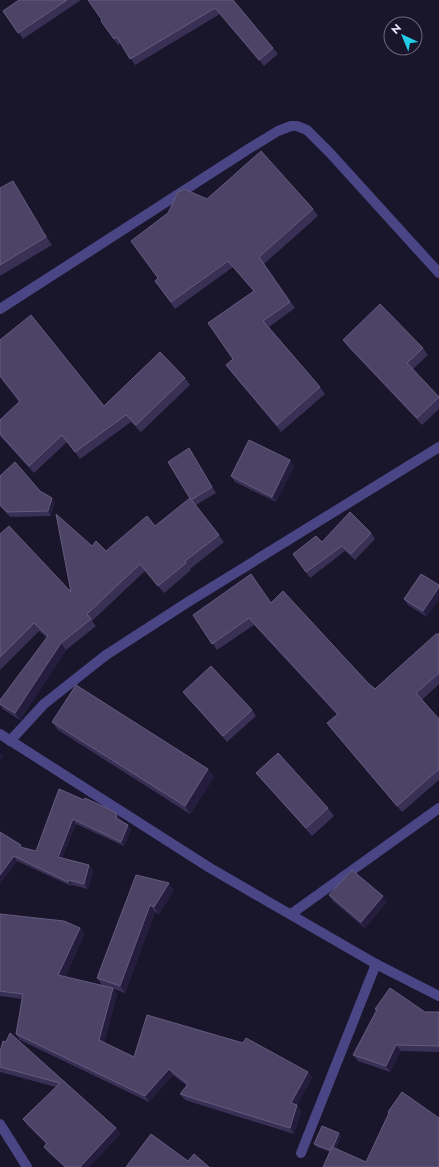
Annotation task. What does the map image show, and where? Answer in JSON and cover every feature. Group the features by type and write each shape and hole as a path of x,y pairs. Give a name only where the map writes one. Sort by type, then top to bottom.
{"street":[{"path":"0,309 278,131 291,126 297,126 307,130 439,273"},
{"path":"10,741 44,704 106,655 188,602 439,447"},
{"path":"0,734 210,868 292,914 376,964 439,996"},
{"path":"292,914 439,808"},
{"path":"301,1153 376,964"},
{"path":"0,1124 27,1167"}],"building":[{"path":"19,0 67,0 18,33 3,11"},
{"path":"88,0 233,0 273,48 259,60 215,8 130,59 117,37 114,39"},
{"path":"261,151 313,209 259,257 290,302 263,321 320,387 277,425 226,365 233,359 208,323 254,291 228,261 171,302 155,281 158,278 131,241 168,213 178,192 184,189 207,199"},
{"path":"13,181 46,237 0,265 0,188"},
{"path":"380,304 423,348 407,363 439,397 417,418 343,340"},
{"path":"31,315 104,406 160,352 185,378 136,425 126,415 75,452 62,435 29,466 0,434 0,420 20,401 0,376 0,340"},
{"path":"249,440 290,460 272,497 231,476"},
{"path":"189,448 212,487 191,500 168,462"},
{"path":"15,462 40,491 52,498 48,511 7,512 0,505 0,476"},
{"path":"190,498 219,535 185,561 186,563 158,586 140,564 87,614 91,619 61,643 15,713 0,704 0,700 48,636 34,623 0,657 0,534 9,526 71,592 56,514 92,546 96,541 106,551 147,516 155,526"},
{"path":"350,512 371,533 351,554 342,546 306,572 293,554 316,536 322,542"},
{"path":"251,574 271,603 283,591 375,689 436,634 439,634 439,673 416,693 439,719 439,769 397,806 327,723 338,714 249,618 212,644 193,615"},
{"path":"421,574 439,585 423,611 404,599"},
{"path":"211,666 252,710 223,736 183,692"},
{"path":"76,685 208,769 185,806 52,722"},
{"path":"278,753 328,808 306,828 256,773"},
{"path":"59,789 84,800 85,798 117,814 116,818 128,825 121,842 73,819 58,857 89,865 84,884 69,880 68,882 14,856 0,875 0,832 21,845 20,847 36,851"},
{"path":"352,870 383,896 361,922 329,895"},
{"path":"136,875 169,883 154,907 150,905 120,986 97,978"},
{"path":"0,914 64,921 80,928 58,975 113,988 99,1040 134,1057 147,1015 243,1043 246,1038 308,1072 291,1103 297,1105 290,1128 180,1094 188,1084 169,1069 145,1096 16,1034 23,994 0,991"},
{"path":"390,988 425,1012 439,1012 439,1046 396,1045 386,1066 353,1055 377,1010 375,1009"},
{"path":"10,1033 116,1128 80,1167 66,1167 44,1147 47,1143 23,1119 60,1083 0,1067 0,1052 3,1041 6,1042"},
{"path":"402,1092 439,1118 439,1167 323,1167 332,1147 366,1162 389,1113 388,1112"},
{"path":"322,1126 339,1133 333,1147 330,1150 314,1144"},
{"path":"151,1134 188,1161 194,1154 209,1167 126,1167"}]}
